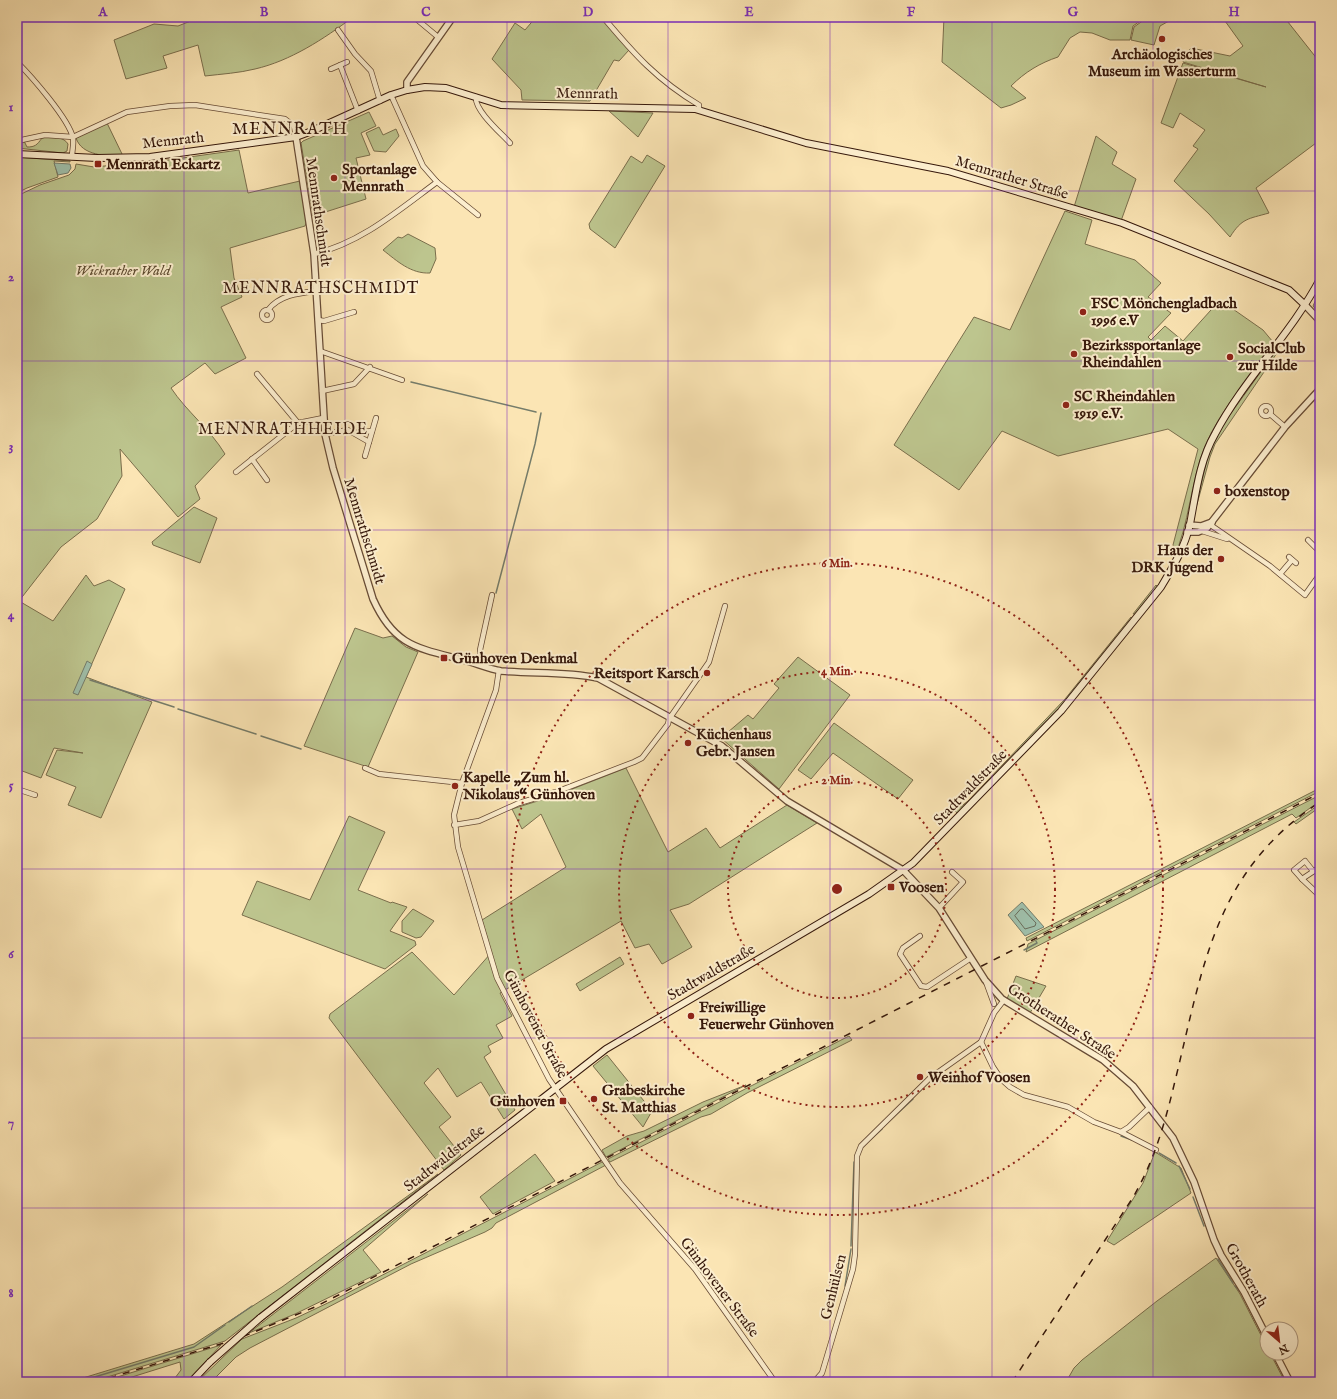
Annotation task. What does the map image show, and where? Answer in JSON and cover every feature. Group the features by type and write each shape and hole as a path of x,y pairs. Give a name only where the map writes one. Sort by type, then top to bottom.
{"main road":[{"name":"Mennrath","path":"17,154 111,158 150,157 296,137 380,100 407,90 425,87 446,88 501,105 670,108 699,110"},
{"name":"Mennrather Straße","path":"699,110 806,143 948,171 1122,223 1289,290 1305,305"},
{"name":"Stadtwaldstraße","path":"191,1382 210,1362 260,1318 606,1049 869,894 904,870 935,842 1079,690 1160,587 1177,558 1187,532 1201,467 1214,434 1305,305 1320,278"}],"street":[{"path":"414,17 438,37"},
{"path":"407,90 407,82 452,17"},
{"path":"603,17 663,82 698,105 699,110"},
{"path":"338,30 355,54 371,71 380,100"},
{"path":"17,62 38,85 61,115 73,137 72,157"},
{"path":"331,69 347,62"},
{"path":"340,64 358,111"},
{"path":"391,96 415,153 423,166 436,182 478,215"},
{"path":"476,97 476,101 482,112 510,143"},
{"name":"Mennrath","path":"17,141 45,135 73,137 127,112 170,106 195,105 285,119 294,126 296,137"},
{"name":"Mennrathschmidt","path":"296,137 314,254 323,418 326,434 333,468 373,599 381,616 392,630 405,642 423,650 499,670 583,675 598,678 669,719 722,746 786,801 904,870"},
{"path":"314,254 324,252 375,228 436,182"},
{"path":"268,310 284,298 296,294 316,291"},
{"path":"1305,305 1320,321"},
{"path":"318,320 324,321 354,312"},
{"path":"320,351 402,380"},
{"path":"322,391 354,384 370,368"},
{"path":"257,374 298,423"},
{"path":"1202,531 1212,522 1285,427 1320,389"},
{"path":"1270,414 1285,427"},
{"path":"236,472 298,423 323,418"},
{"name":"Mennrathschmidt","path":"365,456 376,418"},
{"path":"326,434 348,430 368,442"},
{"path":"353,433 372,431"},
{"path":"252,459 267,480"},
{"path":"1189,525 1201,526 1212,522"},
{"path":"1212,522 1212,526 1229,539 1250,551 1305,595 1320,574"},
{"path":"1187,532 1202,531 1229,539"},
{"path":"1308,540 1320,552"},
{"path":"1280,574 1290,558 1296,563"},
{"path":"480,664 480,650 492,595"},
{"path":"454,824 479,822 519,803 556,792 638,760 647,753 709,662 725,606"},
{"name":"Günhovener Straße","path":"499,670 496,690 462,783 454,815 458,846 497,978 549,1079 620,1183 695,1269 775,1382"},
{"path":"365,768 379,774 462,783"},
{"path":"17,789 35,795"},
{"path":"1313,871 1305,861 1294,870 1320,896"},
{"path":"1302,879 1320,867"},
{"path":"904,870 939,908 986,980 994,1004 994,1013"},
{"path":"939,908 963,882 952,872"},
{"path":"920,936 903,948 900,954 921,986 927,987 971,958"},
{"name":"Grotherather Straße","path":"986,980 1004,1000 1103,1060 1133,1086 1172,1138 1188,1168 1209,1224"},
{"path":"994,1004 999,996"},
{"path":"1004,1000 994,1013 981,1042 993,1067 1001,1079 1010,1087 1024,1095 1068,1107 1094,1122 1121,1132 1156,1150"},
{"name":"Genhülsen","path":"814,1382 822,1373 853,1269 855,1254 857,1156 861,1146 930,1078 981,1042"},
{"path":"1121,1132 1129,1127 1150,1107"},
{"name":"Grotherath","path":"1209,1224 1221,1255 1244,1292 1259,1321"},
{"path":"1279,1361 1290,1382"}],"green space":[{"path":"201,17 353,17 294,55 281,61 255,69 205,76 198,45 163,56 167,68 126,79 114,40 154,24 178,26"},
{"path":"536,17 601,17 629,50 619,61 614,60 590,101 522,100 521,90 492,59 515,23 525,30"},
{"path":"944,17 1146,17 1133,26 1130,40 1110,40 1092,33 1080,32 1070,38 1058,57 1033,68 1011,86 1026,98 1001,108 942,62"},
{"path":"1148,17 1176,17 1160,26 1154,45 1131,40 1134,27"},
{"path":"1180,17 1284,17 1318,60 1320,59 1320,140 1256,188 1269,213 1246,220 1238,226 1230,237 1209,214 1174,181 1198,149 1193,146 1205,130 1180,113 1173,128 1161,123 1183,63 1266,87 1183,62 1186,53 1191,48 1230,56 1243,46 1225,21"},
{"path":"609,111 653,113 638,137"},
{"name":"Sportanlage Mennrath","path":"369,112 376,126 361,133 370,155 356,158 366,199 313,216 301,143"},
{"path":"107,123 123,156 109,156 89,152 79,144 76,138"},
{"path":"379,127 383,135 396,129 399,136 386,152 374,151 366,133"},
{"path":"1096,136 1117,152 1112,164 1136,179 1121,221 1074,207"},
{"path":"55,137 64,140 68,144 67,151 63,153 17,148 17,143 24,141 27,147 32,147 42,138"},
{"name":"Wickrather Wald","path":"239,150 248,193 300,181 308,218 305,226 230,248 234,278 242,297 221,307 246,358 215,374 205,363 171,388 225,454 195,486 200,499 178,517 120,449 122,476 97,519 61,547 19,601 53,621 86,575 94,586 109,580 125,589 86,677 152,702 101,818 68,805 76,787 46,775 57,750 83,753 54,748 41,778 17,769 17,196 40,185 69,175 75,169 76,164 94,167 168,160"},
{"path":"647,155 665,166 615,248 590,229 589,224 631,156 642,163"},
{"path":"17,157 70,162 54,161 58,177 17,193"},
{"path":"1065,211 1092,220 1085,244 1135,260 1161,283 1148,297 1171,313 1148,337 1151,340 1165,326 1183,341 1220,300 1263,330 1273,342 1219,419 1205,446 1196,474 1183,532 1173,560 1176,551 1173,545 1198,449 1168,429 1058,456 1002,431 959,490 894,445 974,317 1010,330"},
{"path":"408,234 435,248 436,259 430,273 423,273 410,269 383,250 398,237 402,238"},
{"path":"1320,290 1320,307 1317,311 1313,306"},
{"path":"1278,348 1279,350 1215,444 1194,515 1209,451 1224,423"},
{"path":"194,507 217,518 200,563 153,545 152,542"},
{"path":"1156,585 1158,587 1136,614 1133,614"},
{"path":"1131,617 1132,619 1081,684 1046,724 957,813 955,811 968,801 1065,699"},
{"path":"355,628 383,638 392,636 406,647 418,652 368,767 304,746"},
{"path":"798,657 850,695 779,789 721,738 748,715 753,719 779,688 774,684"},
{"path":"834,723 913,780 898,799 833,753 811,779 798,770"},
{"path":"626,768 668,852 706,828 720,848 787,805 817,823 689,904 670,910 692,947 664,963 662,964 649,944 635,948 621,921 500,993 512,1016 496,1025 503,1038 488,1046 491,1052 484,1057 515,1110 504,1119 481,1082 457,1097 438,1068 424,1083 451,1117 439,1127 461,1155 444,1170 329,1018 330,1014 412,952 454,995 491,953 482,920 566,867 541,814 522,829 512,809 557,795"},
{"path":"1320,788 1320,791 1027,941 1026,938"},
{"path":"1320,795 1320,801 1296,818 1292,814 1026,952 1028,944"},
{"path":"1320,804 1320,807 1296,824 1294,822"},
{"path":"349,816 385,832 358,890 391,903 392,902 407,907 390,931 415,941 416,945 385,969 242,915 257,881 310,900"},
{"path":"413,909 434,921 421,937 416,938 402,932 402,921"},
{"path":"620,957 624,964 580,991 576,984"},
{"path":"1016,976 1046,986 1030,1013 1007,999"},
{"path":"849,1036 852,1040 747,1093 711,1114 701,1117 610,1162 608,1159"},
{"path":"607,1055 652,1111 643,1127 593,1066"},
{"path":"746,1085 606,1157 602,1150 627,1136 644,1131 703,1102"},
{"path":"1155,1152 1181,1168 1191,1193 1114,1245 1107,1241 1143,1183"},
{"path":"535,1154 555,1181 493,1214 480,1197"},
{"path":"604,1161 606,1165 496,1223 492,1228 485,1232 411,1264 250,1348 236,1357 211,1382 197,1382 242,1339 296,1318 332,1301"},
{"path":"438,1174 225,1341 91,1382 70,1382 194,1344 282,1287"},
{"path":"428,1194 363,1250 381,1272 295,1314 249,1333"},
{"path":"1216,1258 1240,1294 1259,1331 1259,1361 1274,1361 1285,1382 1066,1382 1074,1368 1082,1360 1157,1301"},
{"path":"221,1345 187,1382 172,1382 181,1370 180,1362 116,1382 101,1382"}],"water":[{"path":"54,163 70,164 71,168 68,173 58,175"},
{"path":"87,661 92,664 78,695 73,693"},
{"path":"1022,902 1044,927 1025,936 1008,915"}],"waterway":[{"path":"411,382 536,412"},
{"path":"496,593 535,444 541,413"},
{"path":"90,680 174,707"},
{"path":"178,709 256,734"},
{"path":"261,736 301,749"},
{"path":"1024,950 1037,943 1036,941"},
{"path":"884,1126 913,1099"},
{"path":"871,1139 882,1129"},
{"path":"1121,1136 1132,1140"},
{"path":"1159,1153 1176,1163"},
{"path":"851,1246 854,1162"},
{"path":"1179,1166 1190,1189"},
{"path":"1193,1197 1204,1226"},
{"path":"845,1286 851,1249"},
{"path":"1218,1259 1233,1283"},
{"path":"1235,1286 1243,1295"},
{"path":"229,1322 252,1306"},
{"path":"1251,1311 1255,1320"},
{"path":"1257,1323 1259,1327"},
{"path":"78,1382 194,1347 225,1325"},
{"path":"1281,1371 1286,1382"}],"railway":[{"path":"96,1382 237,1339 315,1307 1320,793"},
{"path":"1012,1382 1132,1199 1147,1171 1167,1112 1205,961 1218,925 1235,891 1257,859 1284,829 1320,802"}],"place":[{"name":"Archäologisches Museum im Wasserturm","path":"1162,39"},
{"name":"Mennrath Eckartz","path":"98,164"},
{"name":"Sportanlage Mennrath","path":"334,178"},
{"name":"FSC Mönchengladbach 1996 e.V","path":"1083,312"},
{"name":"Bezirkssportanlage Rheindahlen","path":"1074,354"},
{"name":"SocialClub zur Hilde","path":"1230,357"},
{"name":"SC Rheindahlen 1919 e.V.","path":"1066,405"},
{"name":"boxenstop","path":"1217,491"},
{"name":"Haus der DRK Jugend","path":"1221,559"},
{"name":"Günhoven Denkmal","path":"444,658"},
{"name":"Reitsport Karsch","path":"707,673"},
{"name":"Küchenhaus Gebr. Jansen","path":"688,743"},
{"name":"Kapelle „Zum hl. Nikolaus“ Günhoven","path":"455,786"},
{"name":"Voosen","path":"891,887"},
{"name":"Freiwillige Feuerwehr Günhoven","path":"691,1016"},
{"name":"Weinhof Voosen","path":"920,1077"},
{"name":"Grabeskirche St. Matthias","path":"594,1099"},
{"name":"Günhoven","path":"563,1101"}],"district":[{"name":"MENNRATH","path":"290,128"},
{"name":"MENNRATHSCHMIDT","path":"321,287"},
{"name":"MENNRATHHEIDE","path":"283,428"}]}
